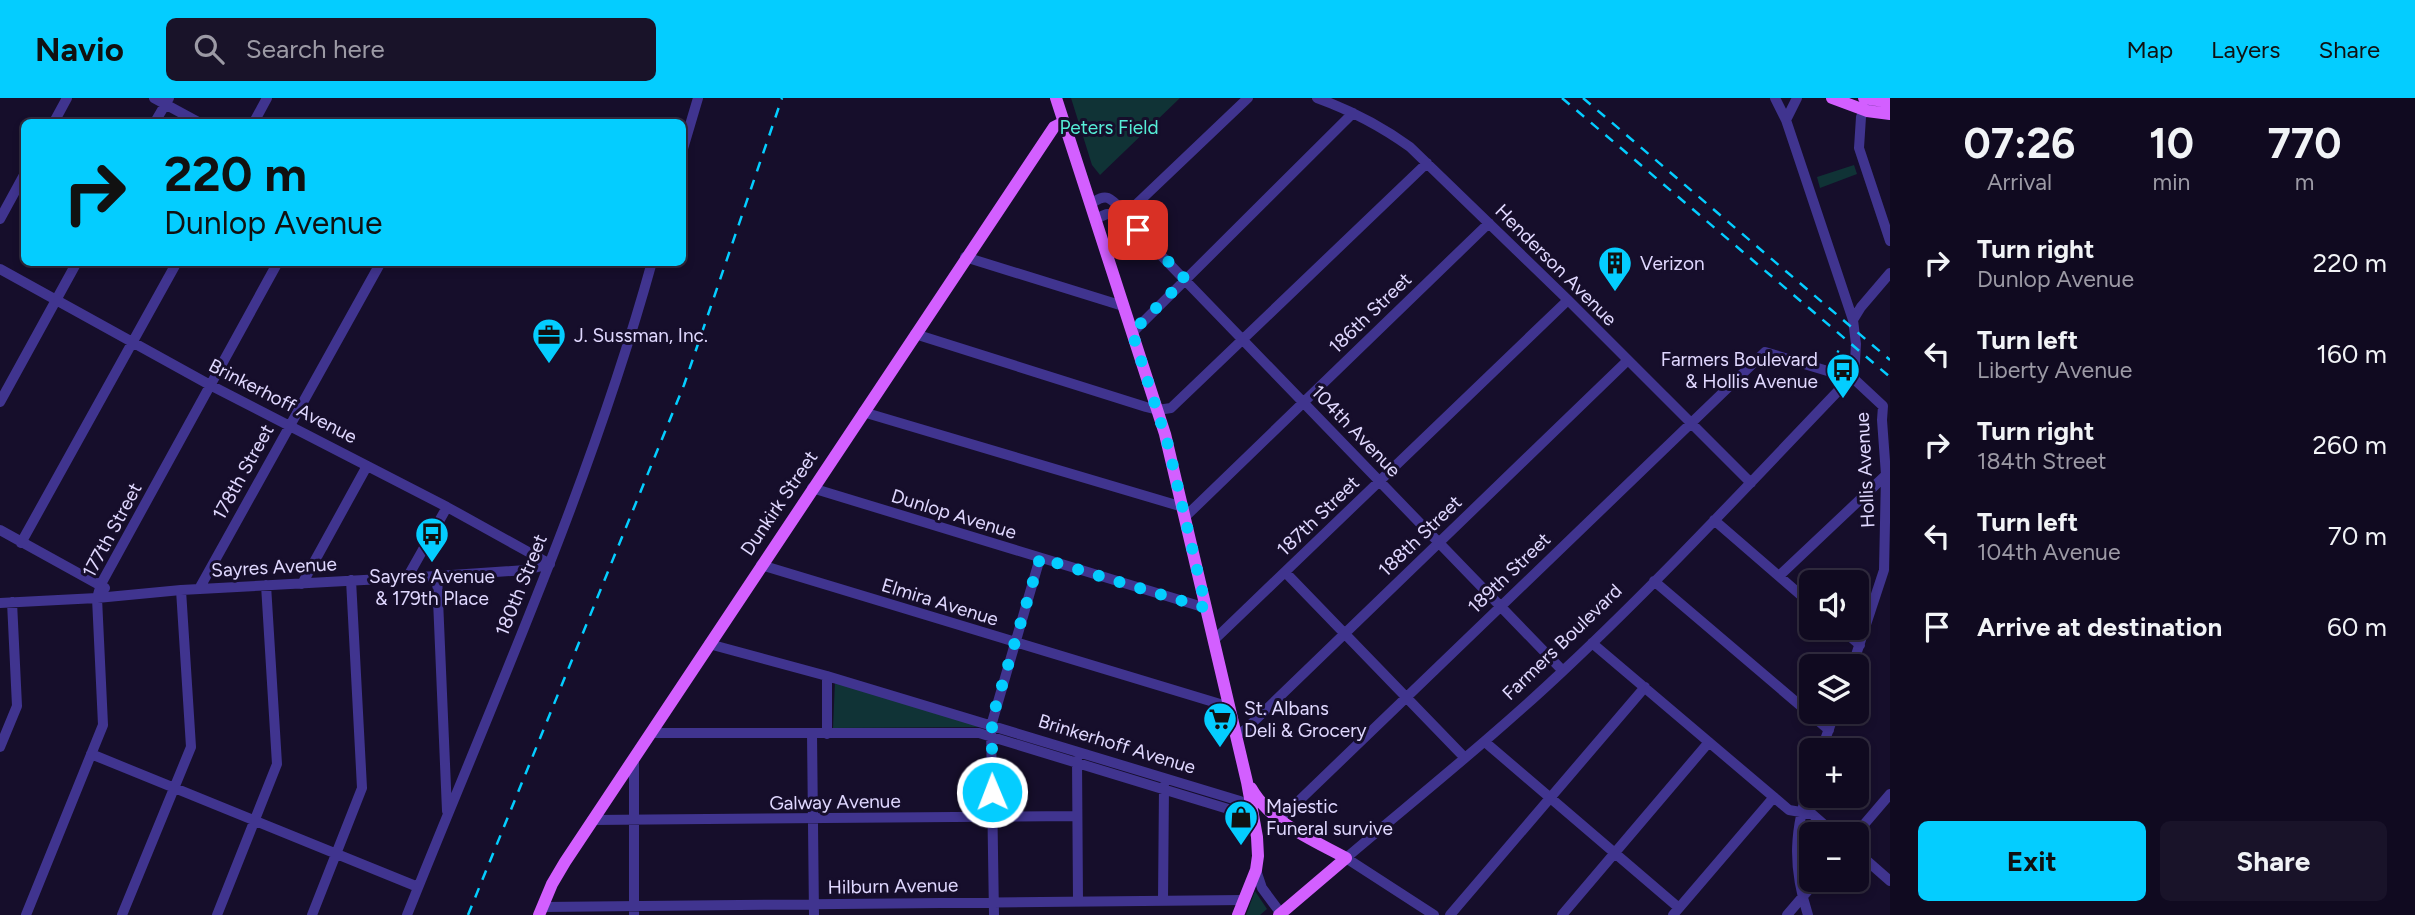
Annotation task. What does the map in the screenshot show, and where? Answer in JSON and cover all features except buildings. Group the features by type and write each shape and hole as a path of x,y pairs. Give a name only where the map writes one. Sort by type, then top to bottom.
{"main road":[{"path":"1056,98 1158,410 1247,782 1257,836 1256,870 1238,915"},
{"path":"1832,98 1890,102"},
{"path":"1867,101 1890,114"},
{"name":"Dunkirk Street","path":"541,911 552,884 592,820 965,257 1054,127 1064,122"},
{"path":"1247,782 1257,799 1279,820 1346,858"},
{"name":"Farmers Boulevard","path":"1281,915 1346,858"}],"street":[{"path":"56,119 67,98"},
{"path":"154,98 167,101 194,119"},
{"path":"256,119 267,98"},
{"path":"686,138 698,98"},
{"path":"1097,218 1107,214 1125,215 1248,98"},
{"name":"Henderson Avenue","path":"1317,98 1391,133 1427,163 1751,483"},
{"path":"1775,98 1786,120 1853,320 1856,344 1854,379"},
{"path":"1786,120 1797,98"},
{"path":"157,119 167,101"},
{"path":"1867,101 1861,117 1859,148 1890,241"},
{"path":"1132,332 1353,113"},
{"path":"915,334 1158,410 1171,408 1427,163"},
{"path":"0,219 21,180"},
{"name":"104th Avenue","path":"1091,203 1102,197 1116,204 1563,671"},
{"name":"186th Street","path":"1184,512 1489,223"},
{"path":"965,257 1123,306"},
{"path":"0,402 75,266"},
{"path":"21,543 175,266"},
{"name":"177th Street","path":"26,915 103,725 97,598 102,584 276,266"},
{"name":"178th Street","path":"199,589 379,266"},
{"name":"180th Street","path":"407,915 550,564 629,347 651,266"},
{"name":"Brinkerhoff Avenue","path":"0,269 289,427 447,507 550,564"},
{"path":"1853,320 1890,273"},
{"name":"187th Street","path":"1214,640 1568,300"},
{"name":"189th Street","path":"1279,820 1765,352 1854,379"},
{"name":"188th Street","path":"1236,736 1627,361"},
{"name":"Hollis Avenue","path":"1854,379 1886,408 1882,420 1886,475 1886,580 1857,654"},
{"name":"Farmers Boulevard","path":"1346,858 1485,742 1563,671 1751,483 1840,389 1854,379"},
{"path":"863,412 1184,512"},
{"path":"302,584 367,466"},
{"path":"1779,576 1886,475"},
{"name":"Dunlop Avenue","path":"812,488 1206,608"},
{"path":"407,578 447,507"},
{"path":"1714,520 1799,594"},
{"path":"0,530 102,584 113,595"},
{"path":"993,915 991,732 1040,558"},
{"name":"Sayres Avenue","path":"0,603 526,570 550,564"},
{"name":"Elmira Avenue","path":"761,565 1230,708"},
{"path":"1285,572 1465,758"},
{"path":"437,576 447,814"},
{"path":"312,915 362,788 351,580"},
{"path":"1654,581 1829,730"},
{"path":"217,915 277,764 266,585"},
{"path":"122,915 191,747 181,590"},
{"path":"0,747 17,706 12,602"},
{"path":"1854,640 1860,645"},
{"path":"1592,643 1789,810 1812,814 1821,822"},
{"name":"Brinkerhoff Avenue","path":"709,644 827,676 991,732 1164,784 1240,801 1251,809"},
{"path":"827,676 827,734"},
{"path":"1450,915 1645,687"},
{"path":"1826,738 1831,724"},
{"path":"651,733 991,732"},
{"path":"811,733 814,910"},
{"path":"1485,742 1615,853 1676,912 1774,797"},
{"path":"1562,915 1709,742"},
{"path":"91,754 418,887"},
{"path":"1078,758 1078,901"},
{"path":"634,760 634,911"},
{"path":"621,779 633,796"},
{"path":"1163,900 1164,784"},
{"path":"1867,822 1890,794"},
{"path":"1802,808 1797,835 1797,862 1802,897 1808,915"},
{"name":"Galway Avenue","path":"592,820 1077,816"},
{"path":"1346,858 1434,915"},
{"path":"1869,863 1890,881"},
{"path":"1256,870 1262,888 1281,915"},
{"path":"1787,915 1806,892"},
{"name":"Hilburn Avenue","path":"541,911 814,910 993,902 1244,900"}],"green space":[{"name":"Peters Field","path":"1071,98 1180,98 1100,175 1092,165"},
{"path":"1854,165 1857,174 1820,188 1817,177"},
{"path":"835,681 982,727 833,728"},
{"path":"1255,891 1267,909 1260,915 1246,915"}],"railway":[{"path":"468,915 684,385 782,98"},
{"path":"1562,98 1890,377"},
{"path":"1583,98 1890,360"}],"place":[{"name":"Verizon","path":"1615,293"},
{"name":"J. Sussman, Inc.","path":"549,365"},
{"name":"Farmers Boulevard & Hollis Avenue","path":"1843,400"},
{"name":"Sayres Avenue & 179th Place","path":"432,564"},
{"name":"St. Albans Deli & Grocery","path":"1220,749"},
{"name":"Majestic Funeral survive","path":"1241,847"}],"route":[{"path":"992,792 992,719 1040,558 1206,608 1168,445 1132,332 1185,279 1138,230"}]}
